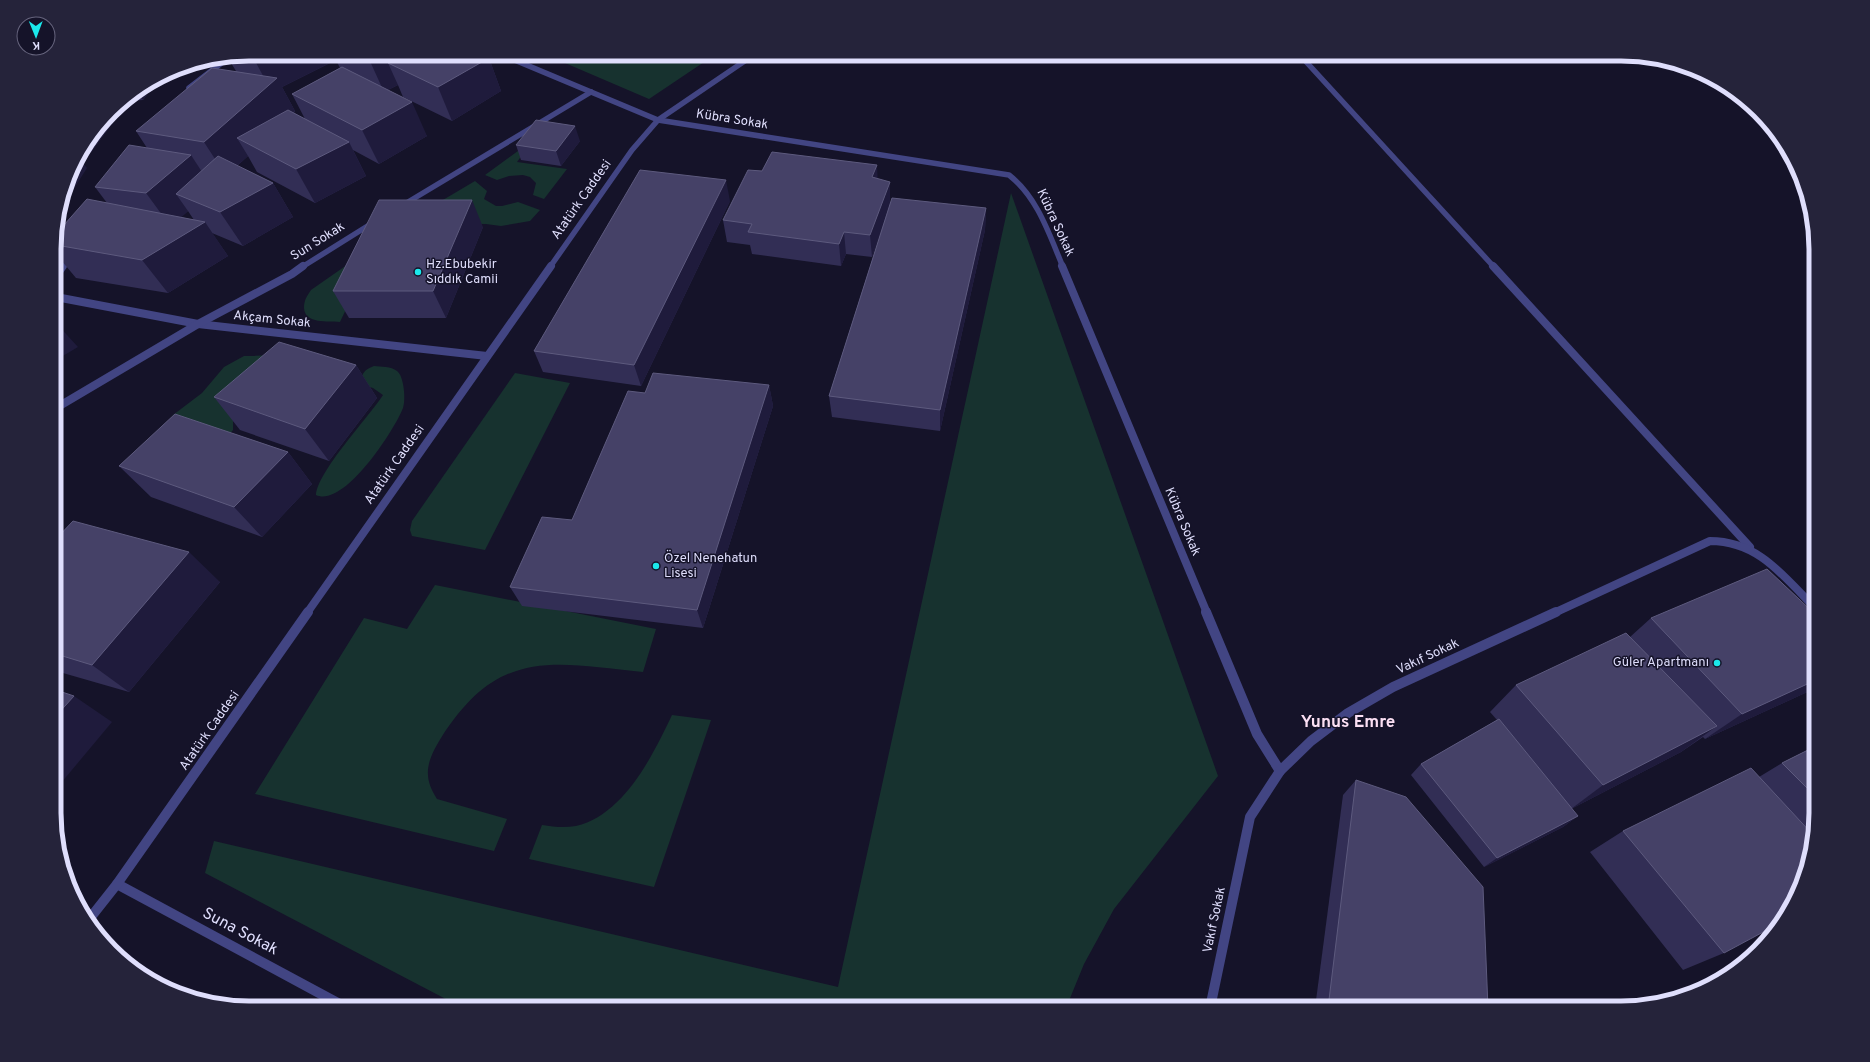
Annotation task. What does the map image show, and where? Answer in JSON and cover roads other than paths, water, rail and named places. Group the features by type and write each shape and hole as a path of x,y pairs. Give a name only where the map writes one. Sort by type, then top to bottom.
{"street":[{"name":"Kübra Sokak","path":"517,61 658,120 1009,175 1022,185 1033,198 1043,219 1257,734 1280,771"},
{"name":"Atatürk Caddesi","path":"92,916 117,884 632,150 658,120 745,61"},
{"path":"1305,61 1756,553"},
{"path":"182,94 220,64"},
{"path":"394,210 591,92"},
{"name":"Sun Sokak","path":"61,405 198,324 292,274 312,259 380,218"},
{"path":"61,269 74,250"},
{"name":"Akçam Sokak","path":"61,298 198,324 487,356"},
{"name":"Vakıf Sokak","path":"1211,1001 1250,817 1280,771 1311,741 1348,713 1393,687 1710,541 1725,541 1741,545 1756,553 1771,565 1809,602"},
{"name":"Suna Sokak","path":"117,884 334,1001"}],"place":[{"name":"Hz.Ebubekir Sıddık Camii","path":"418,272"},
{"name":"Özel Nenehatun Lisesi","path":"656,566"},
{"name":"Güler Apartmanı","path":"1717,663"}],"district":[{"name":"Yunus Emre","path":"1348,723"}]}
